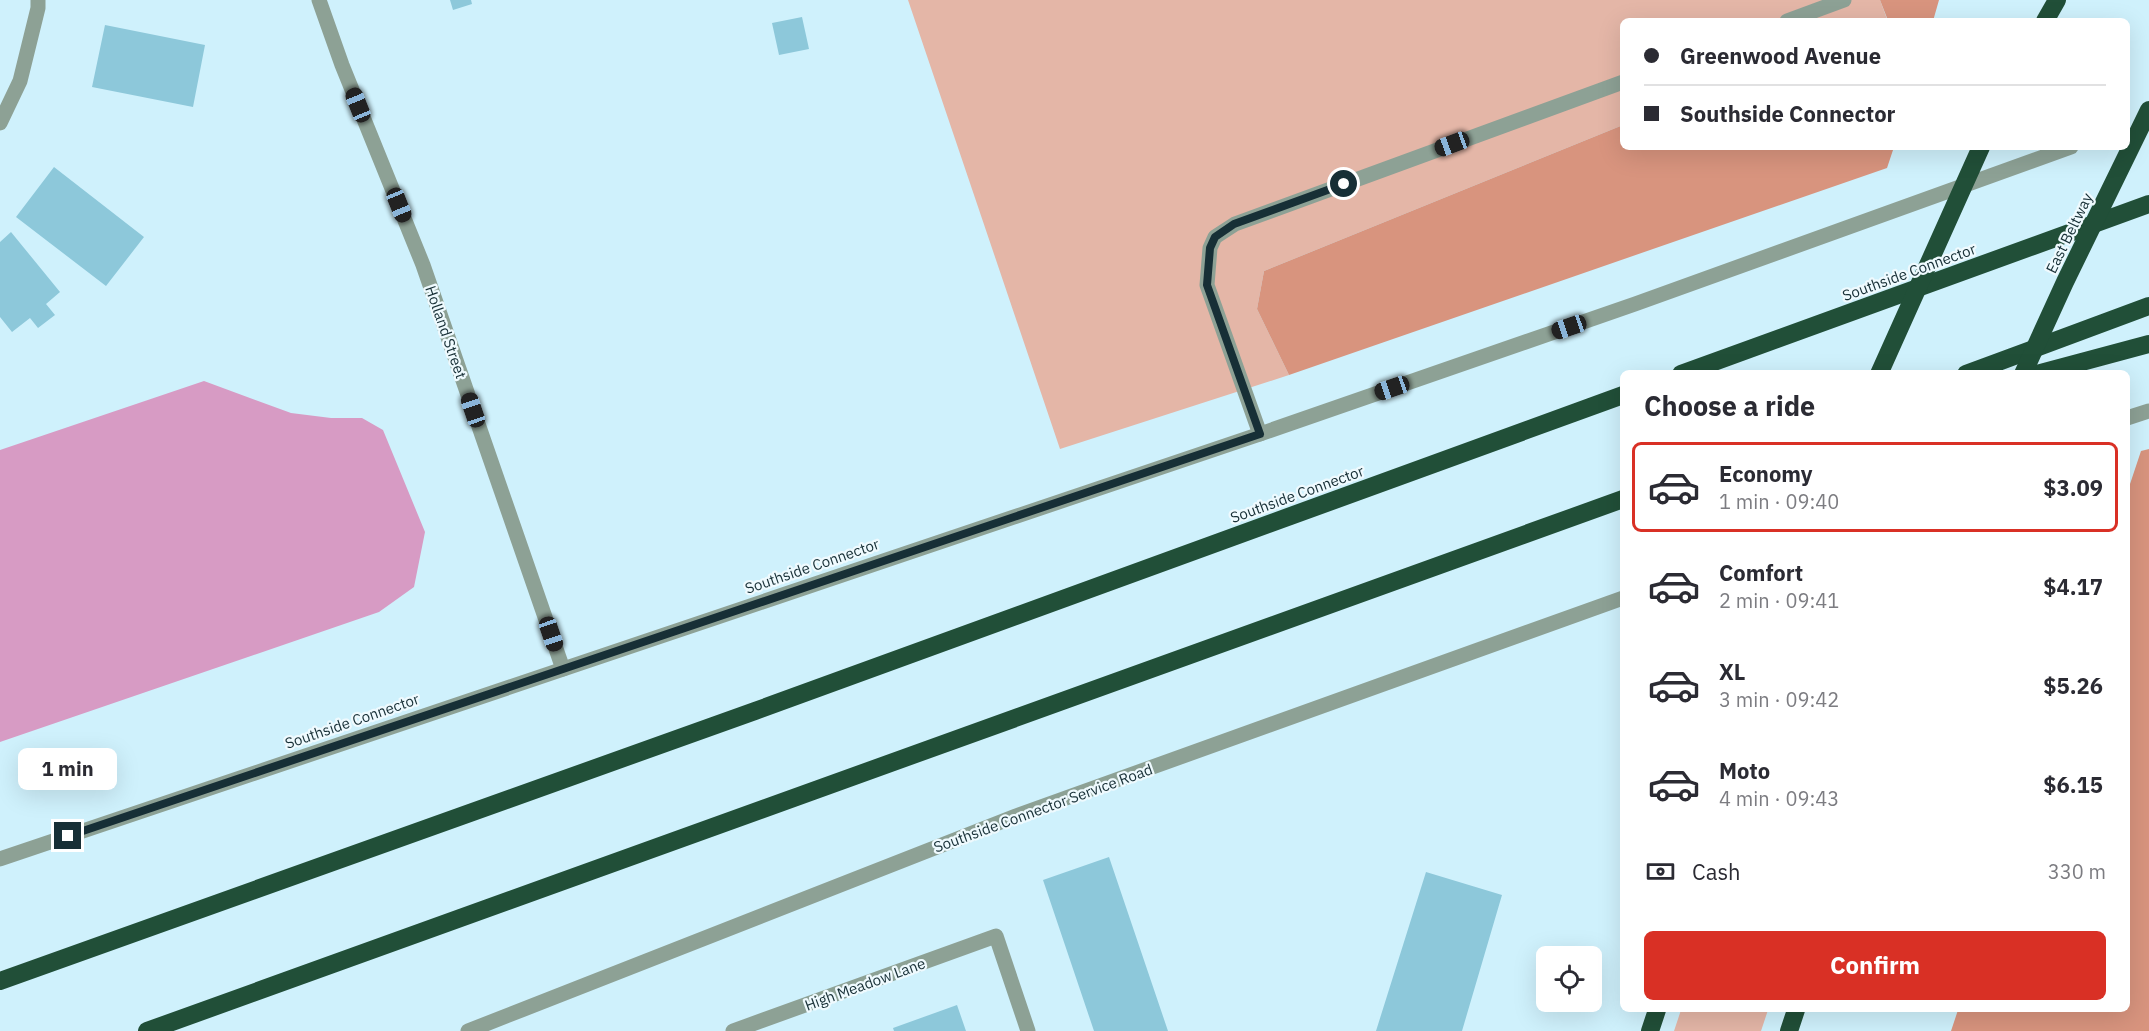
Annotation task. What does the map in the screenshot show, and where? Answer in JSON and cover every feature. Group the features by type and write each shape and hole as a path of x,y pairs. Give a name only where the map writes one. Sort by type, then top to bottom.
{"highway":[{"path":"2044,18 2049,0"},
{"path":"2045,18 2057,0"},
{"name":"East Beltway","path":"2130,149 2149,110"},
{"path":"1881,370 1980,150"},
{"name":"East Beltway","path":"2025,370 2129,150"},
{"name":"Southside Connector","path":"1692,370 2149,204"},
{"path":"1977,370 2149,306"},
{"path":"2052,370 2149,344"},
{"name":"Southside Connector","path":"0,981 778,703 1620,395"},
{"path":"147,1031 1620,500"},
{"path":"170,1031 364,953"},
{"path":"1650,1031 1657,1012"},
{"path":"1789,1031 1795,1012"}],"street":[{"path":"0,123 20,81 38,0"},
{"name":"Holland Street","path":"319,0 342,65 423,265 563,669"},
{"path":"1795,18 1844,0"},
{"path":"1260,434 1207,285 1210,248 1215,237 1234,224 1620,83"},
{"path":"2130,126 2149,119"},
{"name":"Southside Connector","path":"0,859 1260,434 1635,304 2063,150"},
{"path":"2130,417 2149,411"},
{"name":"Southside Connector Service Road","path":"468,1031 1016,816 1620,599"},
{"name":"High Meadow Lane","path":"733,1031 996,936 1028,1031"}],"shaded area":[{"path":"908,0 1880,0 1887,18 1620,18 1620,126 1264,271 1257,309 1289,375 1060,449"},
{"path":"1880,0 1939,0 1934,18 1887,18"},
{"path":"1620,126 1620,150 1893,150 1887,168 1289,375 1257,309 1264,271"},
{"path":"204,381 291,413 331,418 362,418 383,430 425,532 414,587 379,612 0,742 0,450"},
{"path":"2149,449 2149,1031 1951,1031 1957,1012 2130,1012 2130,484 2141,451"},
{"path":"1680,1012 1767,1012 1761,1031 1674,1031"}],"building":[{"path":"450,0 471,0 472,4 453,10"},
{"path":"802,17 809,49 779,55 772,23"},
{"path":"105,25 205,45 193,107 92,87"},
{"path":"54,167 144,237 106,286 16,217"},
{"path":"11,232 60,292 46,304 55,315 38,328 30,318 12,332 0,317 0,242"},
{"path":"1109,857 1168,1031 1094,1031 1043,880"},
{"path":"1426,872 1502,895 1462,1031 1376,1031"},
{"path":"957,1005 966,1031 894,1031 893,1028"}],"route":[{"path":"68,836 1260,434 1207,285 1210,248 1215,237 1234,224 1344,184"}]}
